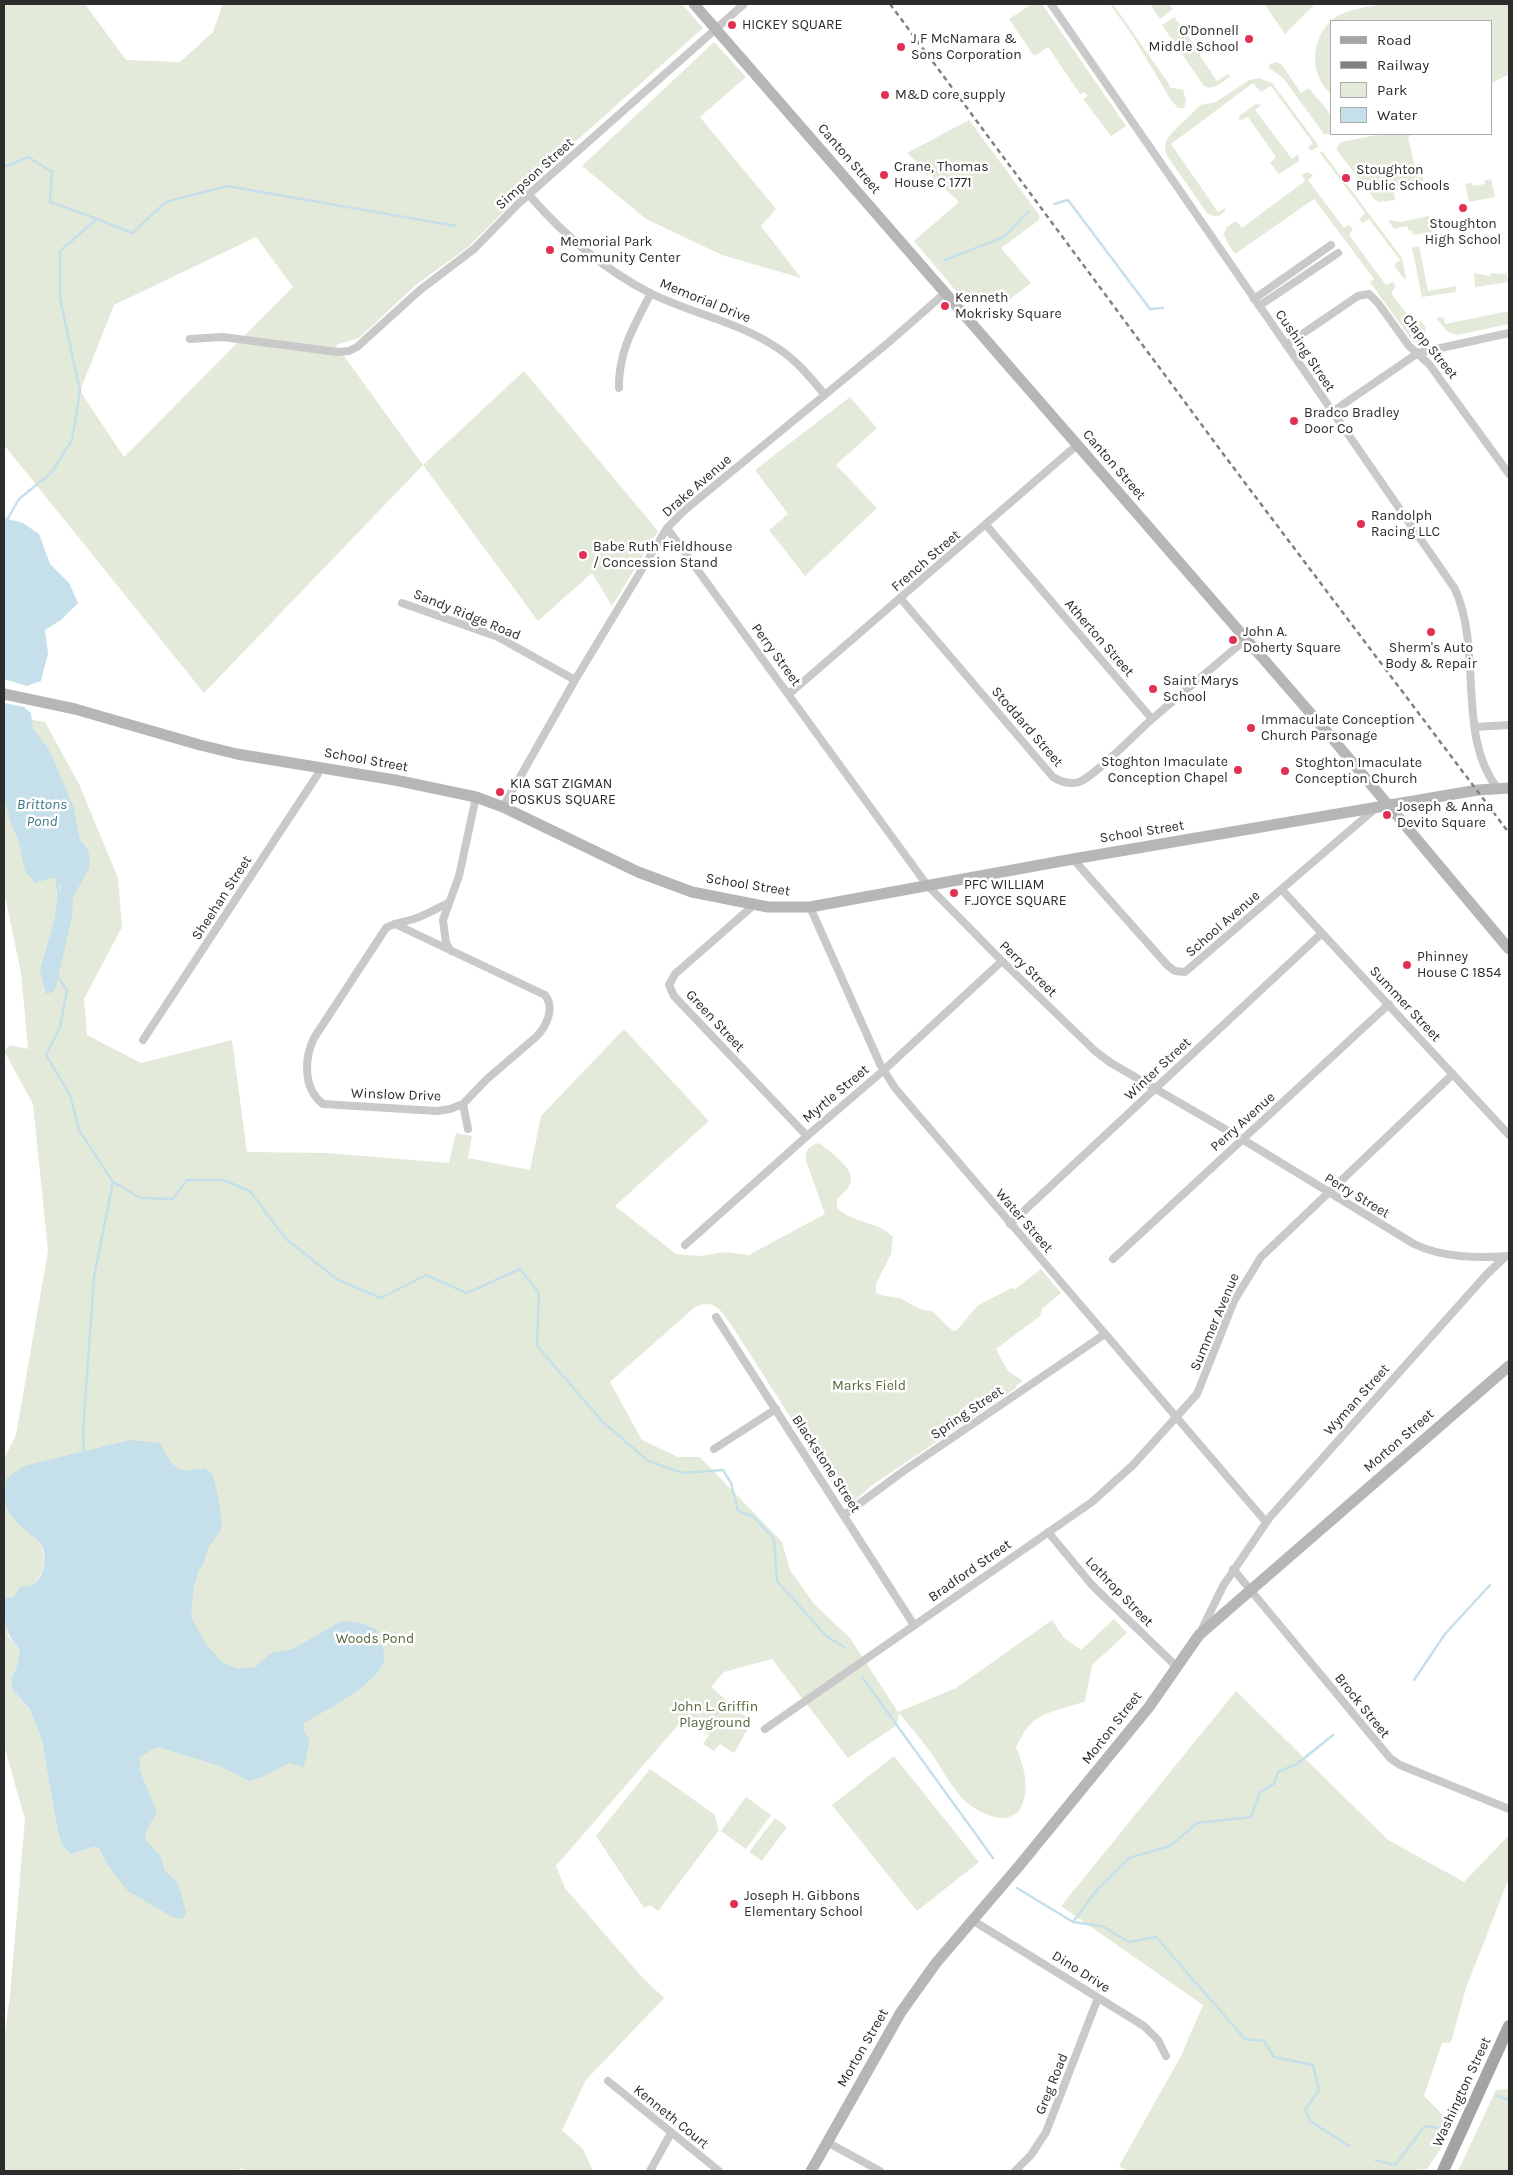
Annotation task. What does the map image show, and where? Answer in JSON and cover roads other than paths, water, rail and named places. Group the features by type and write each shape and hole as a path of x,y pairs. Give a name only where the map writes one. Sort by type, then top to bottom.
{"main road":[{"name":"Washington Street","path":"1443,2171 1509,2026"}],"street":[{"name":"Canton Street","path":"694,4 1390,805 1509,949"},
{"name":"Simpson Street","path":"190,338 223,337 337,352 349,351 362,343 420,290 474,249 529,195 744,4"},
{"name":"Cushing Street","path":"1051,4 1332,412 1446,572 1462,604 1467,624 1475,727 1480,758 1488,776 1504,788"},
{"name":"Memorial Drive","path":"529,195 577,243 617,273 651,293 694,312 746,331 769,343 792,359 825,395"},
{"path":"1257,302 1332,245"},
{"path":"1257,302 1338,254"},
{"path":"619,388 624,348 651,293"},
{"name":"Drake Avenue","path":"503,806 667,528 685,510 889,342 945,293"},
{"name":"Clapp Street","path":"1286,345 1358,296 1365,294 1376,300 1409,346 1429,364 1509,474"},
{"path":"1332,412 1418,353 1509,333"},
{"name":"French Street","path":"789,694 1077,445"},
{"name":"Atherton Street","path":"986,525 1152,719"},
{"name":"Perry Street","path":"667,528 927,885 1095,1051 1111,1064 1156,1088 1423,1249 1462,1256 1507,1256"},
{"name":"Stoddard Street","path":"901,599 1053,777 1060,781 1069,783 1086,779 1152,719"},
{"name":"Sandy Ridge Road","path":"402,602 498,638 576,680"},
{"path":"1152,719 1246,639"},
{"name":"School Street","path":"4,694 75,709 200,745 262,759 394,780 476,797 503,806 638,872 692,892 776,907 810,907 1073,859 1478,790 1504,788"},
{"path":"1475,727 1509,725"},
{"name":"Sheehan Street","path":"143,1040 318,774 319,768"},
{"path":"452,952 446,943 443,920 459,876 476,797"},
{"name":"School Avenue","path":"1073,859 1168,966 1180,973 1190,969 1376,808"},
{"name":"Summer Street","path":"1282,890 1509,1135"},
{"name":"Winslow Drive","path":"448,903 425,915 386,928 314,1038 307,1058 307,1067 312,1094 323,1104 329,1106 438,1111 463,1104"},
{"name":"Green Street","path":"755,904 675,974 669,985 674,996 807,1136"},
{"name":"Water Street","path":"810,907 884,1070 903,1098 1266,1522"},
{"path":"395,924 544,995 550,1004 551,1009 540,1033 487,1079 463,1104 468,1129"},
{"name":"Winter Street","path":"1010,1224 1322,933"},
{"name":"Myrtle Street","path":"685,1245 884,1070 1002,961"},
{"name":"Perry Avenue","path":"1114,1259 1389,1004"},
{"name":"Summer Avenue","path":"1176,1417 1200,1388 1234,1301 1265,1251 1453,1074"},
{"name":"Wyman Street","path":"1199,1635 1208,1614 1233,1569 1266,1522 1487,1274 1507,1256"},
{"name":"Blackstone Street","path":"716,1317 914,1625"},
{"name":"Spring Street","path":"844,1515 905,1470 1105,1334"},
{"name":"Morton Street","path":"811,2171 901,2012 940,1958 1149,1707 1199,1635 1509,1366"},
{"path":"714,1449 776,1409"},
{"name":"Bradford Street","path":"765,1729 1092,1502 1112,1486 1176,1417"},
{"name":"Lothrop Street","path":"1048,1532 1092,1585 1176,1666"},
{"name":"Brock Street","path":"1233,1569 1390,1758 1400,1765 1509,1808"},
{"name":"Dino Drive","path":"972,1920 1144,2026 1158,2040 1166,2056"},
{"name":"Greg Road","path":"1015,2171 1032,2155 1046,2132 1098,1998"},
{"name":"Kenneth Court","path":"608,2081 719,2171"},
{"path":"650,2171 671,2133"},
{"path":"827,2142 880,2171"}],"water":[{"path":"4,518 23,523 39,534 50,564 69,583 78,603 61,620 45,630 48,654 41,681 27,686 4,679"},
{"name":"Brittons Pond","path":"4,703 24,707 31,713 33,729 48,748 73,805 80,840 88,850 90,859 89,869 73,897 72,916 56,987 53,992 46,994 40,970 57,911 61,887 57,879 52,878 35,883 25,871 19,842 10,821 4,796"},
{"name":"Woods Pond","path":"130,1440 160,1443 176,1467 187,1470 205,1468 213,1475 220,1506 222,1528 208,1548 204,1563 199,1569 194,1586 191,1617 207,1645 222,1662 237,1669 255,1667 271,1653 293,1649 341,1621 360,1623 376,1629 384,1652 381,1668 363,1686 304,1723 304,1731 310,1740 304,1767 289,1763 262,1777 249,1781 217,1765 157,1747 140,1757 140,1771 157,1812 146,1831 145,1839 161,1857 165,1871 178,1883 186,1912 184,1917 179,1919 172,1917 128,1891 107,1864 99,1848 93,1847 71,1854 62,1846 57,1828 42,1741 30,1709 12,1689 11,1679 16,1669 20,1650 8,1632 5,1621 4,1599 14,1596 21,1586 29,1586 35,1583 42,1572 44,1564 43,1549 39,1542 21,1526 7,1508 5,1496 7,1478 24,1466"}],"waterway":[{"path":"4,164 7,166 28,157 52,172 50,202 97,219 60,251 60,298 80,391 72,440 51,473 19,499 4,525"},
{"path":"97,219 132,233 166,202 227,186 456,226"},
{"path":"1054,204 1068,200 1150,309 1163,308"},
{"path":"945,260 1004,237 1029,211"},
{"path":"56,876 59,896 56,916"},
{"path":"57,976 67,990 60,1027 46,1055 70,1095 79,1130 113,1182 94,1277 83,1431 84,1453"},
{"path":"113,1182 141,1198 173,1199 187,1180 223,1180 250,1191 285,1238 338,1280 381,1298 426,1275 467,1293 520,1269 539,1293 537,1346 602,1421 648,1461 683,1473 723,1470 731,1483 738,1511 754,1517 774,1539 777,1581 826,1636 844,1647"},
{"path":"1414,1680 1445,1634 1490,1585"},
{"path":"862,1677 993,1858"},
{"path":"1073,1922 1097,1890 1129,1858 1170,1846 1197,1823 1251,1817 1260,1792 1274,1784 1278,1772 1297,1764 1333,1735"},
{"path":"1017,1888 1073,1922 1102,1926 1129,1942 1156,1937 1245,2039 1264,2041 1274,2057 1313,2065 1319,2090 1305,2110 1310,2121 1349,2146"},
{"path":"1497,2096 1509,2100"},
{"path":"1375,2160 1395,2165 1425,2126 1444,2129"}],"railway":[{"path":"890,4 1230,463 1509,833"}],"place":[{"name":"HICKEY SQUARE","path":"732,25"},
{"name":"O'Donnell Middle School","path":"1249,39"},
{"name":"J F McNamara & Sons Corporation","path":"901,47"},
{"name":"M&D core supply","path":"885,95"},
{"name":"Crane, Thomas House C 1771","path":"884,175"},
{"name":"Stoughton Public Schools","path":"1346,178"},
{"name":"Stoughton High School","path":"1463,208"},
{"name":"Memorial Park Community Center","path":"550,250"},
{"name":"Kenneth Mokrisky Square","path":"945,306"},
{"name":"Bradco Bradley Door Co","path":"1294,421"},
{"name":"Randolph Racing LLC","path":"1361,524"},
{"name":"Babe Ruth Fieldhouse / Concession Stand","path":"583,555"},
{"name":"Sherm's Auto Body & Repair","path":"1431,632"},
{"name":"John A. Doherty Square","path":"1233,640"},
{"name":"Saint Marys School","path":"1153,689"},
{"name":"Immaculate Conception Church Parsonage","path":"1251,728"},
{"name":"Stoghton Imaculate Conception Chapel","path":"1238,770"},
{"name":"Stoghton Imaculate Conception Church","path":"1285,771"},
{"name":"KIA SGT ZIGMAN POSKUS SQUARE","path":"500,792"},
{"name":"Joseph & Anna Devito Square","path":"1387,815"},
{"name":"PFC WILLIAM F.JOYCE SQUARE","path":"954,893"},
{"name":"Phinney House C 1854","path":"1407,965"},
{"name":"Joseph H. Gibbons Elementary School","path":"734,1904"}],"park label":[{"name":"Marks Field","path":"869,1386"},
{"name":"John L. Griffin Playground","path":"715,1715"}]}
